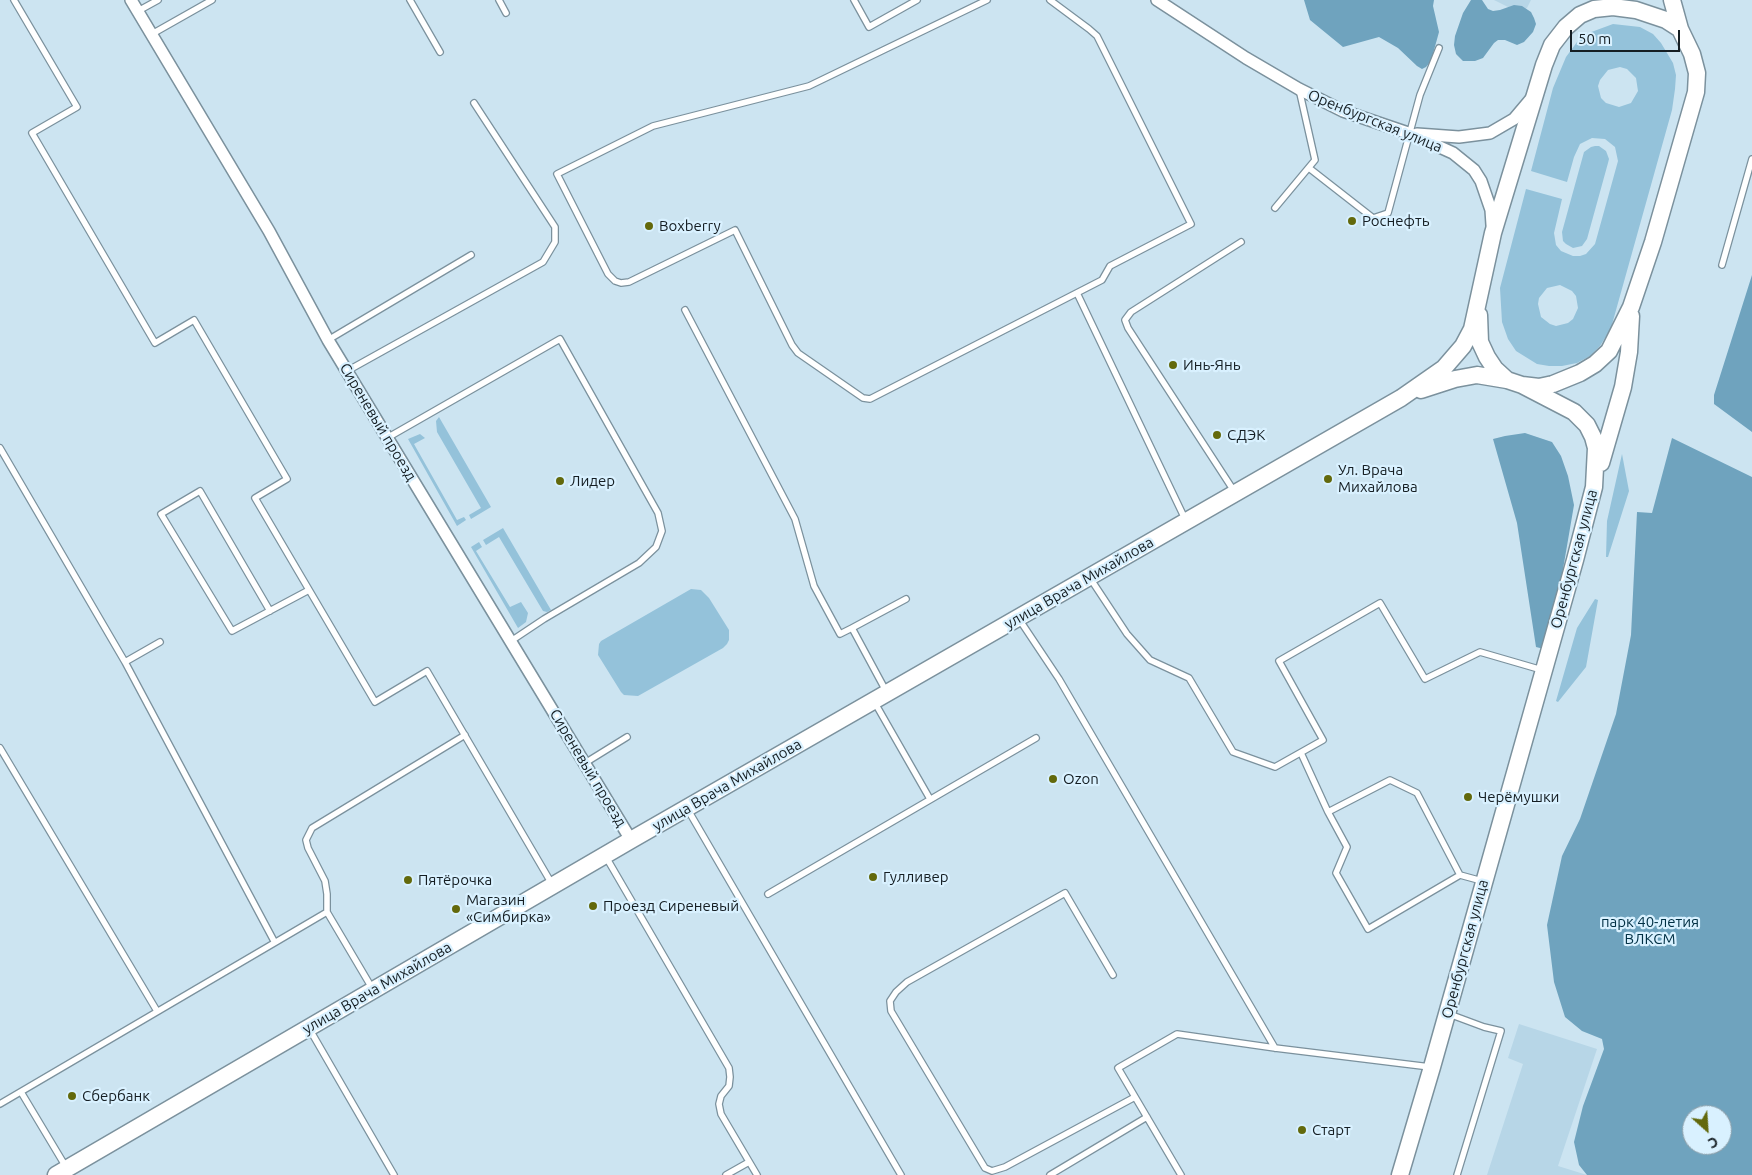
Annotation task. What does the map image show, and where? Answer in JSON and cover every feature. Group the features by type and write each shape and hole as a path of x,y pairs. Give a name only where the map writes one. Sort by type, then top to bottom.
{"main road":[{"path":"1479,293 1478,323 1480,342 1495,369 1514,383 1539,387 1554,384 1580,373 1595,364 1609,351 1631,307 1653,242 1696,92 1696,73 1692,54 1680,29 1672,0"},
{"path":"1492,233 1552,45 1566,27 1580,15 1598,5 1636,10 1666,20 1680,29"},
{"name":"Оренбургская улица","path":"1400,398 1444,368 1463,346 1472,329 1492,233"},
{"path":"1594,487 1623,387 1629,352 1631,307"},
{"name":"Оренбургская улица","path":"1400,398 1455,379 1477,375 1514,383 1574,412 1587,425 1596,448 1594,487 1544,670 1400,1175"},
{"name":"улица Врача Михайлова","path":"62,1172 605,855 1400,398"}],"street":[{"name":"Сиреневый проезд","path":"131,0 269,231 328,340 632,840"},
{"name":"Оренбургская улица","path":"1157,0 1246,58 1298,89 1343,111 1411,134 1453,153 1474,170 1481,181 1491,210 1492,233"},
{"path":"1411,134 1459,138 1490,133 1514,119 1525,108 1536,91"}],"lane":[{"path":"14,0 77,107 32,133 155,343 194,320 287,479 255,498 374,702 427,671 553,886"},
{"path":"138,11 158,0"},
{"path":"152,34 212,0"},
{"path":"410,0 440,52"},
{"path":"499,0 506,13"},
{"path":"854,0 869,27 917,0"},
{"path":"987,0 809,86 653,126 557,174 608,274 621,284 629,282 735,230 792,346 798,353 863,398 870,398 1102,280 1110,266 1191,224 1097,36 1050,0"},
{"path":"1309,168 1373,218 1388,213 1411,134 1420,95 1439,48"},
{"path":"1275,208 1315,160 1298,89"},
{"path":"347,371 544,262 555,242 555,227 474,103"},
{"path":"1722,265 1752,160"},
{"path":"1235,493 1128,328 1125,320 1132,312 1241,242"},
{"path":"328,340 471,255"},
{"path":"1077,293 1186,522"},
{"path":"685,310 794,519 814,586 840,634 906,599"},
{"path":"387,438 560,339 658,513 662,531 656,547 639,563 544,619 511,641"},
{"path":"0,448 125,662 274,941"},
{"path":"270,611 200,491 161,514 232,632 309,590"},
{"path":"1089,577 1127,634 1150,660 1189,678 1233,752 1275,767 1323,740 1278,661 1380,603 1425,679 1480,652 1544,670"},
{"path":"1018,618 1064,688 1275,1048"},
{"path":"852,628 881,697 930,799"},
{"path":"125,662 160,642"},
{"path":"374,990 326,912 327,894 325,881 308,848 306,840 312,828 465,735"},
{"path":"585,763 628,737"},
{"path":"768,894 1036,738"},
{"path":"0,748 157,1011"},
{"path":"1301,753 1328,812 1347,847 1336,872 1368,929 1460,875"},
{"path":"1328,812 1390,780 1417,793 1460,875 1483,882"},
{"path":"687,808 901,1175"},
{"path":"605,855 729,1068 729,1086 721,1096 719,1104 721,1114 757,1175"},
{"path":"1113,975 1065,893 907,982 896,992 890,1001 891,1011 985,1168 992,1171 1005,1167 1135,1097"},
{"path":"0,1104 326,912"},
{"path":"1447,1013 1484,1027 1501,1031 1457,1175"},
{"path":"309,1028 394,1175"},
{"path":"1182,1175 1118,1068 1177,1034 1432,1067"},
{"path":"21,1092 62,1172"},
{"path":"1050,1175 1147,1117"},
{"path":"726,1175 749,1162"}],"shaded area":[{"path":"1494,0 1531,0 1527,8 1518,12"},
{"path":"1613,24 1640,27 1653,34 1673,63 1676,75 1675,89 1672,110 1611,328 1600,346 1590,356 1577,363 1549,366 1537,364 1516,351 1508,339 1502,322 1500,288 1526,189 1562,199 1554,233 1556,245 1561,251 1573,256 1580,256 1586,254 1595,244 1618,161 1615,147 1605,139 1592,138 1580,144 1567,182 1531,171 1553,88 1566,57 1577,42 1586,34","holes":["1620,67 1627,69 1636,78 1638,91 1631,103 1619,107 1606,103 1601,98 1598,86 1608,70","1560,285 1572,291 1576,296 1578,308 1573,319 1568,323 1556,326 1541,317 1538,304 1539,298 1547,288"]},
{"path":"1599,146 1606,151 1609,159 1587,239 1582,246 1573,248 1563,241 1562,232 1584,152"},
{"path":"439,417 491,507 471,519 469,515 481,508 437,432 436,421"},
{"path":"420,434 425,438 414,444 457,520 464,517 466,520 457,526 408,439"},
{"path":"1622,454 1629,491 1608,557 1606,557 1607,521"},
{"path":"503,528 551,610 543,611 499,537 486,545 483,540"},
{"path":"479,542 482,547 476,551 510,607 521,602 528,613 526,622 518,628 471,547"},
{"path":"691,589 701,590 709,598 729,630 727,644 638,696 624,695 598,655 599,644 601,641"},
{"path":"1595,599 1598,600 1586,667 1558,702 1556,701 1577,628"},
{"path":"1519,1024 1597,1049 1558,1166 1587,1175 1487,1175 1523,1064 1508,1058"}],"green space":[{"path":"1304,0 1434,0 1433,6 1439,32 1431,61 1422,69 1398,48 1379,37 1343,47 1310,20"},
{"path":"1471,0 1482,0 1488,9 1493,11 1514,5 1522,6 1531,12 1534,18 1536,24 1533,32 1524,42 1517,45 1505,40 1498,40 1483,58 1475,61 1463,61 1456,54 1455,36 1463,13"},
{"path":"1752,275 1752,432 1714,404 1714,395"},
{"path":"1525,433 1552,442 1561,456 1568,476 1574,505 1550,645 1544,649 1536,647 1517,523 1493,439"},
{"name":"парк 40-летия ВЛКСМ","path":"1672,438 1752,477 1752,1175 1587,1175 1579,1165 1574,1142 1583,1106 1604,1049 1602,1039 1582,1031 1565,1017 1554,982 1547,925 1562,856 1580,819 1616,714 1631,635 1637,512 1652,513"}],"place":[{"name":"Роснефть","path":"1352,221"},
{"name":"Boxberry","path":"649,226"},
{"name":"Инь-Янь","path":"1173,365"},
{"name":"СДЭК","path":"1217,435"},
{"name":"Ул. Врача Михайлова","path":"1328,479"},
{"name":"Лидер","path":"560,481"},
{"name":"Ozon","path":"1053,779"},
{"name":"Черёмушки","path":"1468,797"},
{"name":"Гулливер","path":"873,877"},
{"name":"Пятёрочка","path":"408,880"},
{"name":"Проезд Сиреневый","path":"593,906"},
{"name":"Магазин «Симбирка»","path":"456,909"},
{"name":"Сбербанк","path":"72,1096"},
{"name":"Старт","path":"1302,1130"}]}
